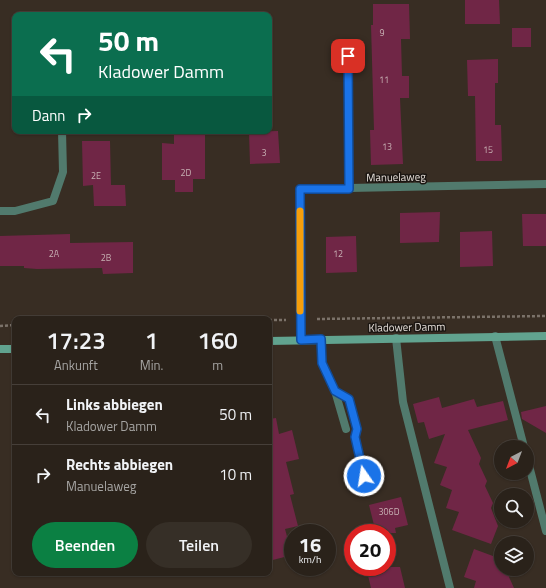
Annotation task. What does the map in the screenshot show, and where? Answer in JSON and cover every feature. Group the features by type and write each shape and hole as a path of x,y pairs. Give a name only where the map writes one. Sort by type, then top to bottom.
{"main road":[{"name":"Kladower Damm","path":"272,341 546,336"},
{"path":"0,349 12,349"}],"street":[{"path":"348,56 349,189"},
{"path":"0,211 15,211 53,201 63,172 62,134"},
{"name":"Manuelaweg","path":"301,340 300,189 546,184"},
{"path":"495,336 522,440"},
{"path":"396,338 403,402 450,588"},
{"path":"321,339 322,363 335,391 346,429"},
{"path":"335,391 349,399 357,429 355,437 368,489"},
{"path":"533,480 546,531"}],"path":[{"path":"272,320 546,316"},
{"path":"0,326 12,325"}],"building":[{"path":"465,0 499,0 500,24 465,24"},
{"path":"373,4 409,4 410,39 401,39 402,76 409,76 409,98 400,98 403,164 371,165 370,130 374,130 371,25 373,25"},
{"path":"512,28 531,28 531,47 512,47"},
{"path":"498,59 498,83 495,83 495,125 501,125 502,161 476,161 475,96 468,96 467,60"},
{"path":"272,131 278,131 280,163 250,164 249,134 272,134"},
{"path":"174,134 205,134 205,179 193,179 193,192 175,192 175,180 162,180 162,143 174,144"},
{"path":"82,141 110,141 111,185 125,185 126,206 94,206 93,185 83,186"},
{"path":"440,212 439,242 400,243 400,213"},
{"path":"522,214 546,214 546,246 523,246"},
{"path":"492,231 493,266 460,267 460,232"},
{"path":"70,234 70,243 133,242 133,273 103,274 102,268 37,269 24,268 24,266 0,266 0,236"},
{"path":"356,236 357,272 326,273 326,237"},
{"path":"439,397 442,408 474,399 477,407 503,401 508,420 468,430 481,458 479,464 487,481 485,486 493,503 491,508 494,516 494,528 497,528 491,544 452,530 459,512 446,508 452,490 440,485 447,467 434,463 445,434 429,439 424,422 418,423 413,404"},
{"path":"546,406 546,433 522,419 521,412"},
{"path":"276,418 279,434 292,430 299,459 286,462 294,494 290,495 297,524 284,524 284,557 272,560 272,419"},
{"path":"401,497 408,525 396,528 396,524 374,524 369,505"},
{"path":"474,549 494,556 494,576 509,576 514,588 474,588 476,581 464,577"},
{"path":"396,567 400,567 405,588 371,588 368,576 396,576"}],"slow traffic":[{"path":"300,211 300,311"}],"route":[{"path":"348,56 349,189 300,189 301,340 321,339 322,363 335,391 349,399 357,429 355,437 364,476"}]}
